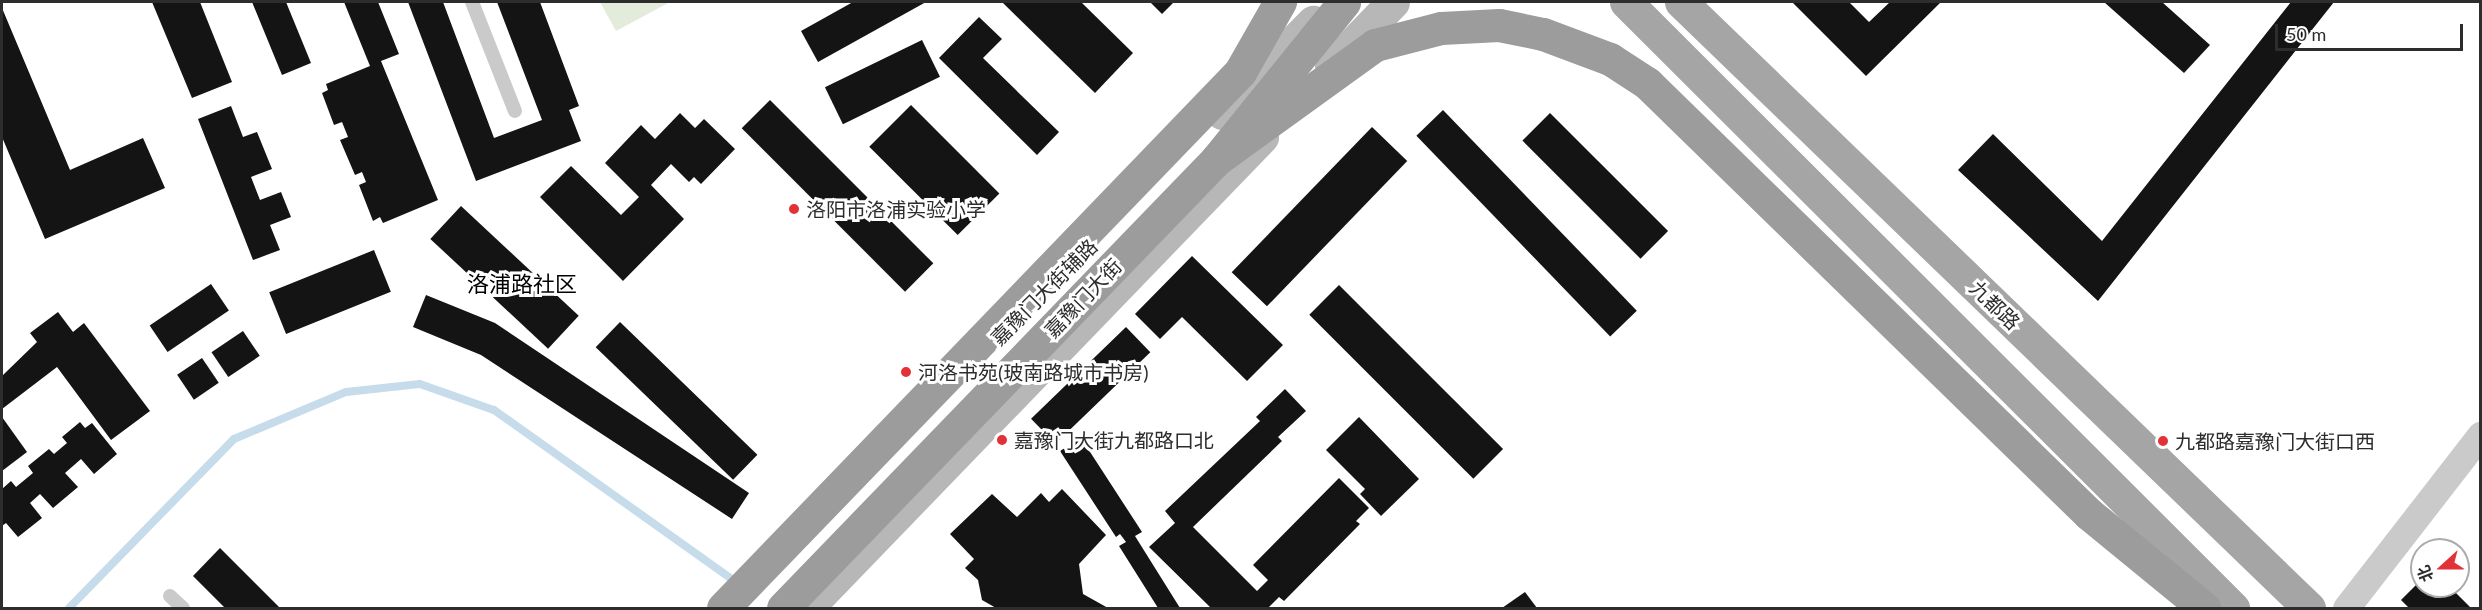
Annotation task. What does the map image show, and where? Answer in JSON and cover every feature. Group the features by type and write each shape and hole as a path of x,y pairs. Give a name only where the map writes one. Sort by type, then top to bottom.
{"highway":[{"path":"723,609 1240,72 1280,2"},
{"name":"嘉豫门大街","path":"783,609 1217,159 1344,2"},
{"path":"1217,159 1376,45 1442,28 1499,25 1544,34 1610,59 1647,83 2090,514 2204,609"}],"main road":[{"name":"嘉豫门大街辅路","path":"730,609 1333,2"},
{"path":"807,609 1393,2"},
{"path":"1626,2 2233,609"},
{"name":"九都路","path":"1681,2 2309,609"}],"street":[{"path":"2346,609 2481,435"}],"lane":[{"path":"472,2 515,111"},
{"path":"170,596 183,609"}],"green space":[{"path":"600,2 670,2 616,31"}],"building":[{"path":"152,2 200,2 232,82 192,98"},
{"path":"252,2 286,2 311,63 282,75"},
{"path":"344,2 378,2 399,54 381,61 438,200 383,223 380,217 373,221 359,185 366,182 362,172 355,175 340,140 348,137 342,122 334,125 322,93 328,90 326,84 370,66"},
{"path":"408,2 443,2 494,138 542,120 497,2 540,2 579,106 569,110 581,141 476,181"},
{"path":"853,2 926,2 818,62 801,31"},
{"path":"1081,2 1133,53 1095,93 1003,3"},
{"path":"1150,2 1174,2 1162,14"},
{"path":"1792,2 1849,2 1869,22 1890,2 1941,2 1866,76"},
{"path":"2104,2 2162,2 2210,45 2184,73"},
{"path":"2291,2 2334,2 2098,301 1958,170 1993,134 2102,241"},
{"path":"2,8 70,170 143,138 165,188 45,239 2,137"},
{"path":"979,17 1002,39 983,58 1059,132 1037,155 939,58"},
{"path":"922,40 940,77 843,124 825,87"},
{"path":"770,100 933,263 905,292 742,128"},
{"path":"911,105 999,193 958,235 869,147"},
{"path":"231,106 243,137 257,132 272,169 251,177 260,200 281,192 291,217 270,225 280,250 253,260 198,119"},
{"path":"1443,110 1637,311 1610,336 1416,136"},
{"path":"680,113 695,128 704,119 735,149 701,184 694,177 689,182 671,164 651,185 684,219 623,281 540,197 571,166 621,215 639,197 605,163 641,125 655,139"},
{"path":"1550,113 1668,231 1641,259 1522,141"},
{"path":"1372,127 1407,161 1267,306 1232,272"},
{"path":"461,206 579,316 548,349 430,239"},
{"path":"374,250 391,292 286,334 269,292"},
{"path":"1192,256 1283,345 1247,381 1182,317 1160,339 1135,314"},
{"path":"211,284 229,311 168,352 150,325"},
{"path":"1339,285 1503,449 1473,479 1309,315"},
{"path":"426,295 495,323 749,493 732,519 481,355 413,327"},
{"path":"58,312 73,332 84,323 150,411 111,440 57,367 2,409 2,376 37,342 30,333"},
{"path":"620,322 757,455 733,480 596,347"},
{"path":"1126,327 1150,352 1055,444 1031,419"},
{"path":"243,331 260,356 228,377 211,352"},
{"path":"202,358 219,383 194,400 177,375"},
{"path":"1285,389 1306,411 1278,437 1282,441 1193,527 1257,591 1268,580 1253,565 1339,478 1369,508 1356,521 1360,524 1284,601 1279,597 1268,608 1211,608 1149,547 1175,523 1165,511 1260,421 1256,417"},
{"path":"2,417 27,452 2,471"},
{"path":"1359,417 1419,479 1381,516 1360,494 1365,489 1326,450"},
{"path":"80,422 85,428 92,423 117,454 94,474 81,459 65,473 78,487 53,508 40,494 30,503 42,518 18,537 6,523 2,526 2,489 11,481 16,487 33,473 28,466 49,449 54,454 67,443 62,437"},
{"path":"1081,438 1142,532 1135,536 1180,608 1158,608 1119,546 1126,542 1120,534 1116,537 1060,451"},
{"path":"1062,489 1106,535 1079,564 1083,594 1108,608 996,608 982,600 978,580 965,568 974,559 950,534 992,494 1017,517 1041,493 1049,502"},
{"path":"220,548 280,608 225,608 193,576"},
{"path":"2410,591 2410,598 2461,598 2471,608 2409,608 2401,600"},
{"path":"1525,592 1537,608 1502,608"}],"waterway":[{"path":"69,608 234,439 346,392 420,384 494,410 732,579"}],"place":[{"name":"洛阳市洛浦实验小学","path":"794,209"},
{"name":"河洛书苑(玻南路城市书房)","path":"906,372"},
{"name":"嘉豫门大街九都路口北","path":"1002,440"},
{"name":"九都路嘉豫门大街口西","path":"2163,441"}],"district":[{"name":"洛浦路社区","path":"522,284"}]}
